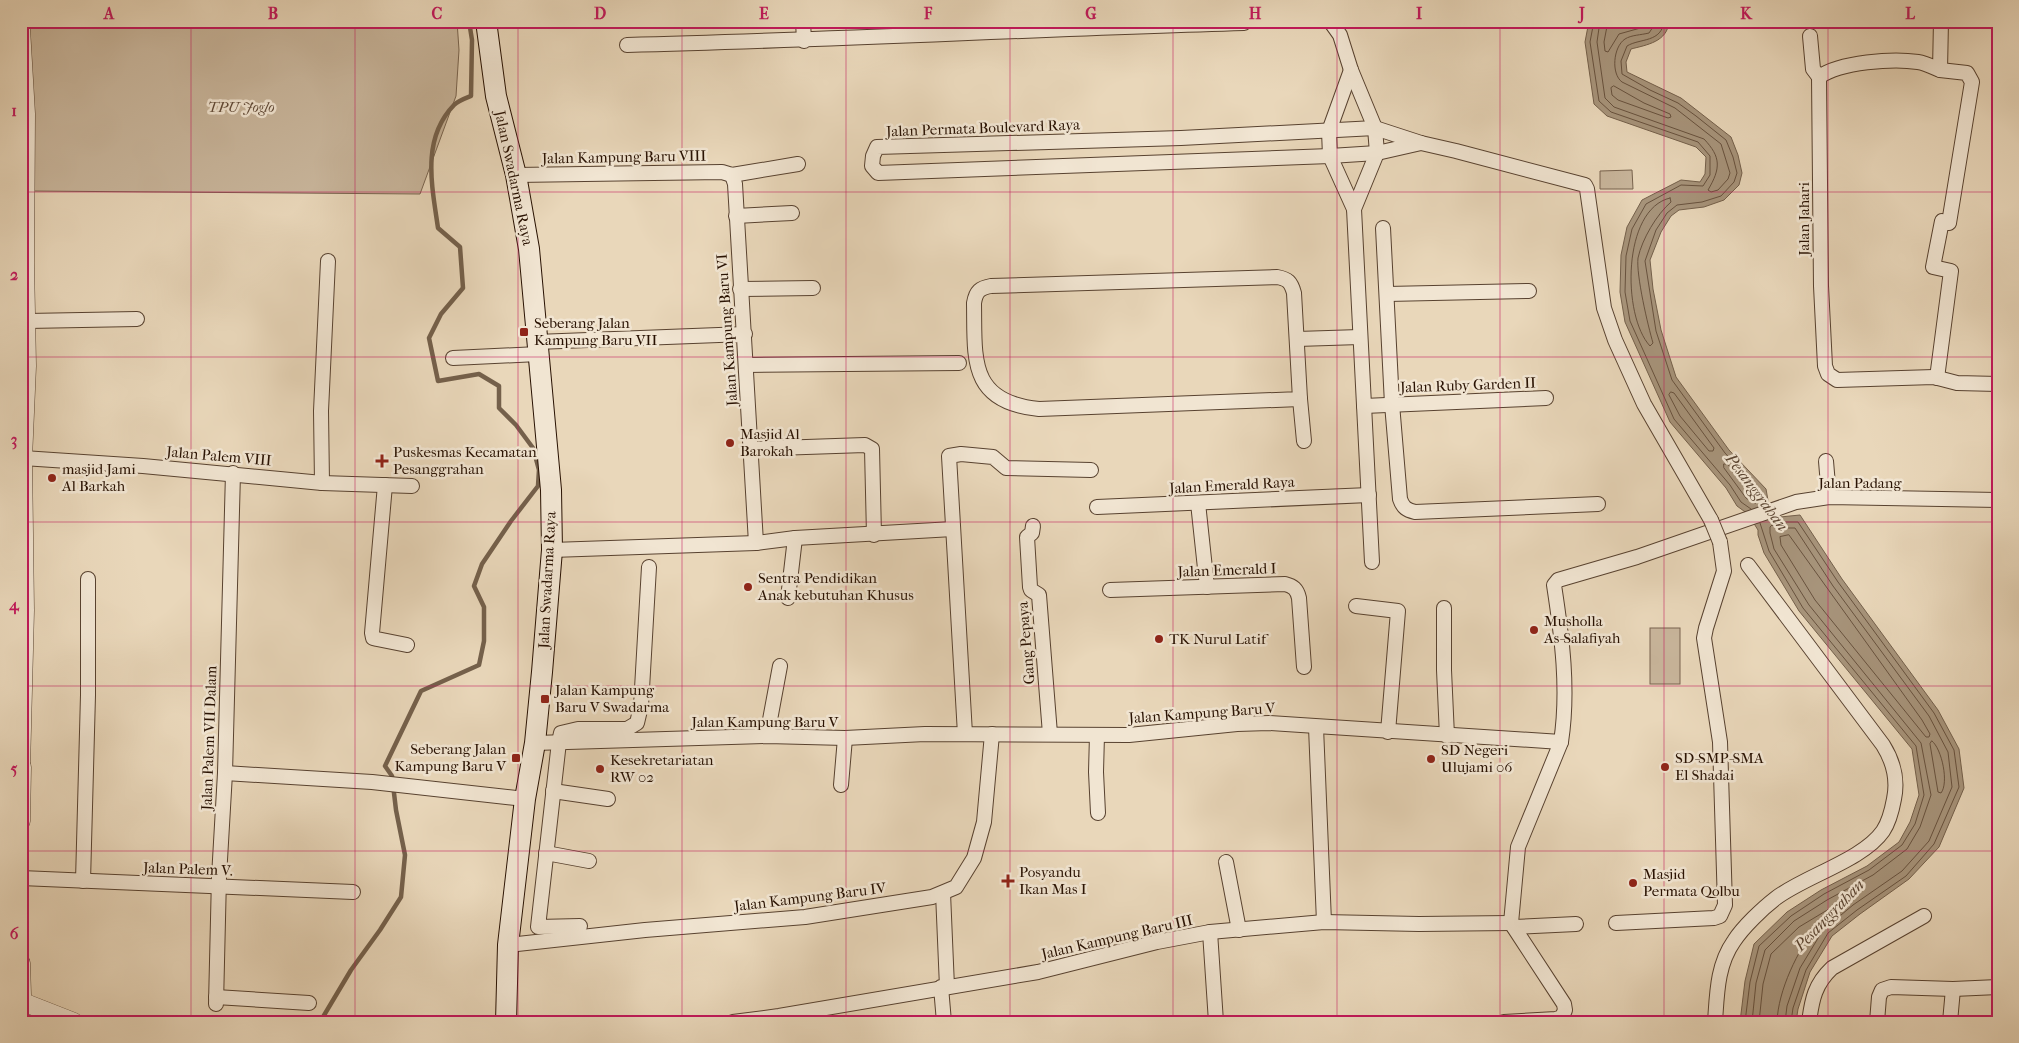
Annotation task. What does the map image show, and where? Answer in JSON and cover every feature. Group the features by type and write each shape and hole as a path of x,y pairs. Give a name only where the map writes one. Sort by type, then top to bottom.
{"main road":[{"name":"Jalan Swadarma Raya","path":"486,21 496,96 516,175 528,249 551,490 552,550 535,743 525,799 508,945 506,1022"}],"street":[{"path":"803,21 804,41"},
{"path":"1330,21 1340,36 1351,70 1375,128 1377,154 1354,209"},
{"path":"1940,70 1941,21"},
{"path":"627,45 804,41 1054,25 1244,23"},
{"path":"21,29 23,263 27,321 23,458 25,610 21,821"},
{"path":"1810,36 1813,69 1819,77 1839,68 1877,62 1920,62 1940,70 1966,73 1972,82 1949,223 1942,221 1933,267 1950,271 1938,378"},
{"path":"1351,70 1329,131 1330,156 1354,209 1372,562"},
{"name":"Jalan Jahari","path":"1819,77 1821,286 1825,366 1828,374 1837,380 1938,378 1957,383 1998,384"},
{"name":"Jalan Permata Boulevard Raya","path":"1421,143 1377,154 1330,156 878,173 872,166 873,156 877,147 1171,138 1375,128 1421,143 1456,150 1585,185 1604,308 1615,340 1644,404 1711,520 1720,542 1724,571 1704,638 1720,742 1726,906 1720,916 1714,918 1616,923"},
{"name":"Jalan Kampung Baru VIII","path":"516,175 722,172 732,175 798,164"},
{"name":"Jalan Kampung Baru VI","path":"732,175 735,184 740,289 745,334 756,543"},
{"path":"736,216 792,213"},
{"path":"1383,228 1388,294 1392,404 1400,499 1403,506 1415,512 1598,504"},
{"path":"322,483 322,411 328,261"},
{"path":"1300,399 1049,408 1022,407 1007,402 994,394 980,374 975,360 975,294 981,288 991,286 1277,277 1286,279 1292,284 1304,441"},
{"path":"740,289 813,288"},
{"path":"1388,294 1528,291"},
{"path":"27,321 137,319"},
{"path":"453,358 537,348 745,334"},
{"path":"1297,339 1360,336"},
{"path":"746,365 959,363"},
{"name":"Jalan Ruby Garden II","path":"1364,406 1546,398"},
{"path":"751,449 864,445 872,449 874,535"},
{"path":"965,734 948,457 951,454 993,457 1006,468 1091,470"},
{"name":"Jalan Palem VIII","path":"23,458 233,473 322,483 412,486"},
{"path":"1826,462 1829,498"},
{"name":"Jalan Palem VII Dalam","path":"233,473 225,773 219,886 216,1000 309,1003"},
{"path":"385,485 372,633 373,638 407,645"},
{"name":"Jalan Emerald Raya","path":"1098,507 1368,495"},
{"name":"Jalan Padang","path":"1561,742 1565,702 1564,662 1554,585 1561,578 1637,557 1796,502 1829,498 1998,500"},
{"path":"1198,503 1207,587"},
{"name":"Gang Pepaya","path":"1033,526 1032,533 1026,537 1030,587 1031,590 1039,594 1050,734"},
{"path":"552,550 756,543 795,538 953,529"},
{"path":"788,598 795,538"},
{"path":"1715,1022 1719,980 1725,957 1740,933 1777,897 1875,840 1883,830 1892,811 1896,794 1891,758 1883,745 1748,565"},
{"path":"580,926 538,927 559,742 561,734 578,729 628,729 637,723 640,715 649,567"},
{"path":"83,881 88,694 88,580"},
{"name":"Jalan Emerald I","path":"1110,590 1285,584 1292,586 1297,591 1299,598 1304,667"},
{"path":"1356,606 1398,611 1388,732"},
{"path":"1444,608 1447,736"},
{"path":"767,736 780,666"},
{"name":"Jalan Kampung Baru V","path":"535,743 767,736 845,738 965,734 1150,734 1237,724 1269,723 1561,742"},
{"path":"1316,727 1324,922"},
{"name":"Jalan Kampung Baru IV","path":"508,945 645,930 805,917 932,897 943,893 956,887 974,858 984,822 992,734"},
{"path":"1097,735 1098,813"},
{"path":"841,785 845,738"},
{"path":"1504,1022 1556,1019 1562,1017 1565,1010 1564,1004 1512,925 1518,847 1561,742"},
{"path":"225,773 374,782 525,799"},
{"path":"553,791 608,798"},
{"path":"546,853 589,861"},
{"path":"1226,862 1239,930"},
{"name":"Jalan Palem V.","path":"21,878 354,892"},
{"path":"943,893 944,1022"},
{"path":"1809,1022 1816,987 1832,968 1924,916"},
{"name":"Jalan Kampung Baru III","path":"733,1022 779,1019 944,987 1038,972 1157,942 1210,932 1324,922 1512,925 1576,924"},
{"path":"1210,932 1216,1022"},
{"path":"21,963 23,1002 74,1022"},
{"path":"1877,1022 1879,997 1882,990 1891,987 1998,988"},
{"path":"1950,1022 1953,989"}],"green space":[{"name":"TPU Joglo","path":"24,21 457,21 459,50 456,96 420,194 30,191"},
{"path":"1632,170 1633,189 1600,189 1600,171"},
{"path":"1650,628 1680,628 1680,684 1650,684"}],"water":[{"name":"Pesanggrahan","path":"1589,21 1669,21 1665,34 1660,38 1649,44 1631,49 1626,62 1627,72 1681,98 1731,137 1738,155 1742,173 1739,185 1724,200 1704,207 1679,210 1671,216 1661,232 1650,260 1653,289 1661,330 1676,377 1729,450 1766,489 1769,506 1780,517 1800,515 1842,579 1938,710 1959,749 1964,788 1939,847 1909,879 1832,936 1810,972 1798,1009 1796,1022 1740,1022 1745,981 1754,944 1787,912 1821,890 1867,866 1899,842 1910,822 1919,795 1912,749 1799,611 1764,553 1758,530 1748,514 1737,506 1726,488 1670,422 1625,322 1620,292 1621,255 1627,227 1642,200 1681,180 1700,182 1705,174 1706,157 1696,147 1607,116 1594,104 1585,42"}],"waterway":[{"path":"320,1022 351,970 401,897 405,855 396,810 392,776 385,766 421,691 479,665 484,641 484,607 474,586 482,564 511,521 538,486 539,470 533,448 516,425 499,408 499,386 479,374 438,381 429,338 441,314 463,288 460,247 438,228 431,164 437,133 444,118 454,105 471,96 472,40 469,21"}],"place":[{"name":"Seberang Jalan Kampung Baru VII","path":"524,332"},
{"name":"Masjid Al Barokah","path":"730,443"},
{"name":"Puskesmas Kecamatan Pesanggrahan","path":"382,461"},
{"name":"masjid Jami Al Barkah","path":"52,478"},
{"name":"Sentra Pendidikan Anak kebutuhan Khusus","path":"748,587"},
{"name":"Musholla As-Salafiyah","path":"1534,630"},
{"name":"TK Nurul Latif","path":"1159,639"},
{"name":"Jalan Kampung Baru V Swadarma","path":"545,699"},
{"name":"Seberang Jalan Kampung Baru V","path":"516,758"},
{"name":"SD Negeri Ulujami 06","path":"1431,759"},
{"name":"SD-SMP-SMA El Shadai","path":"1665,767"},
{"name":"Kesekretariatan RW 02","path":"600,769"},
{"name":"Posyandu Ikan Mas I","path":"1008,881"},
{"name":"Masjid Permata Qolbu","path":"1633,883"}]}
